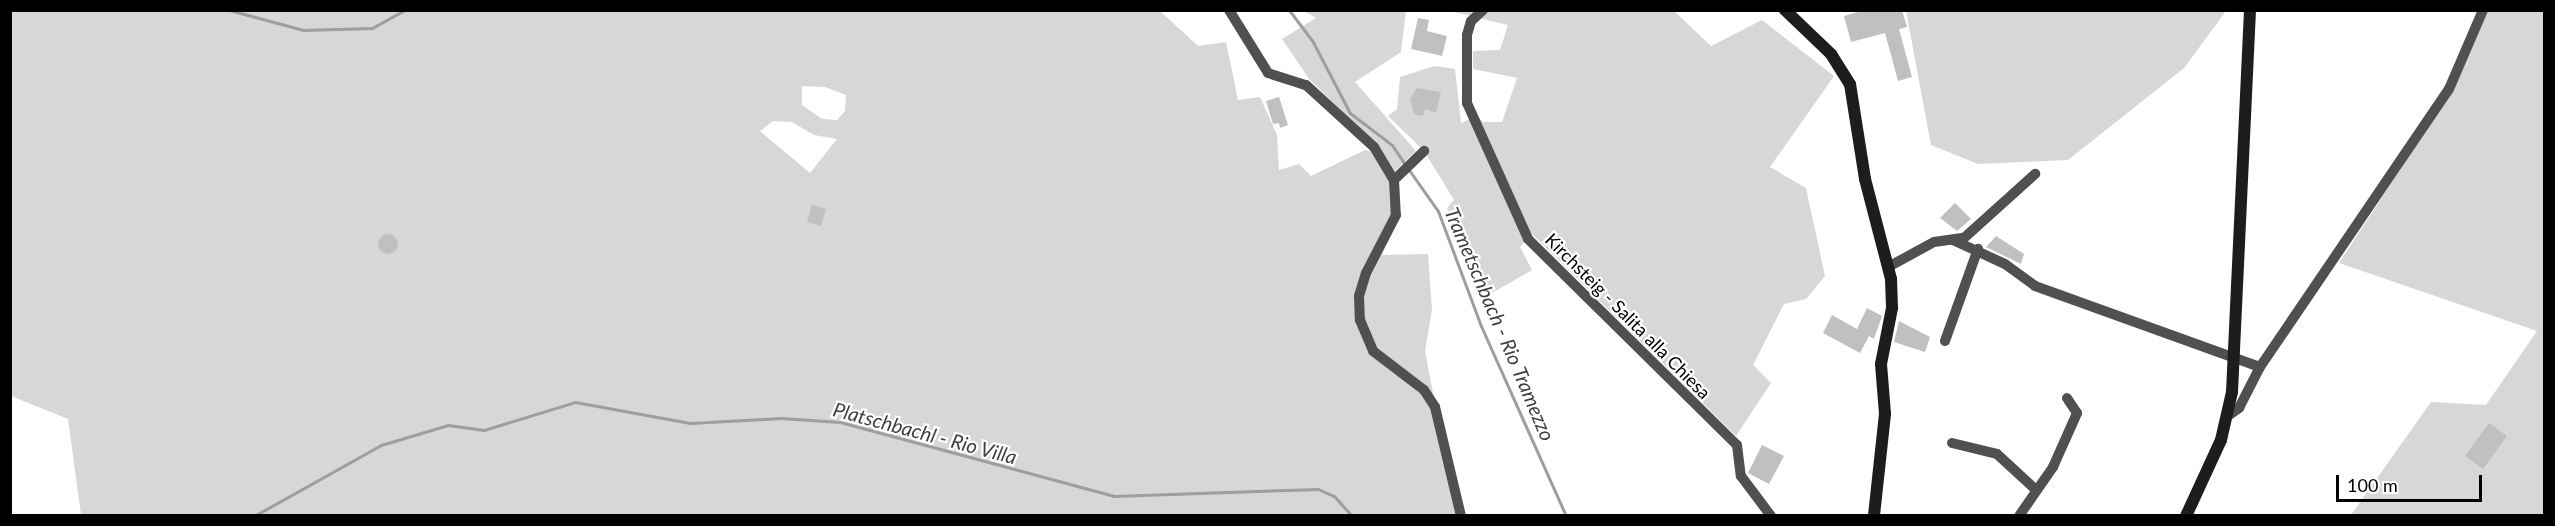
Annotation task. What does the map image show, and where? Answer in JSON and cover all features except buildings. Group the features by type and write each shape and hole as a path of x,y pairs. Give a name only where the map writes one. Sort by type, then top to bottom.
{"street":[{"path":"1229,10 1268,73 1306,84 1374,147 1397,177 1396,215 1366,273 1359,297 1360,320 1373,351 1424,390 1435,407 1461,516"},
{"name":"Kirchsteig - Salita alla Chiesa","path":"1483,10 1471,21 1466,80 1469,112 1504,177 1528,240 1737,445 1741,476 1772,516"},
{"path":"1785,10 1831,54 1850,84 1865,179 1888,267 1893,302 1881,364 1885,414 1874,516"},
{"path":"2186,516 2228,416 2235,356 2250,10"},
{"path":"2228,416 2239,408 2260,367 2449,89 2483,10"},
{"path":"1397,177 1420,154"},
{"path":"1888,267 1934,242 1953,240 1971,232 2035,174"},
{"path":"1953,240 1978,249 2035,286 2235,356 2260,367"},
{"path":"1945,341 1978,249"},
{"path":"2019,516 2054,467 2077,413 2067,398"},
{"path":"1952,443 1996,454 2036,490"}],"shaded area":[{"path":"1906,10 2226,11 2184,68 2068,160 1978,164 1931,145"},
{"path":"11,11 1160,11 1198,46 1226,42 1238,100 1260,97 1277,135 1279,170 1299,164 1311,176 1365,150 1373,152 1391,181 1393,209 1382,255 1428,254 1432,310 1425,351 1456,515 81,515 68,419 11,396","holes":["802,86 825,87 846,95 845,111 837,120 822,119 802,105","773,121 792,122 814,135 837,139 810,173 760,131"]},
{"path":"1304,11 1406,11 1401,52 1355,82 1416,151 1395,171 1380,148 1310,80 1282,39 1316,18"},
{"path":"1450,11 1674,11 1711,46 1762,20 1834,76 1770,167 1806,188 1825,276 1806,299 1784,304 1753,365 1771,383 1736,436 1531,233 1520,247 1532,270 1490,294 1447,208 1454,200 1424,151 1388,116 1397,109 1400,77 1434,66 1455,69 1461,123 1477,116 1483,122 1502,122 1517,78 1473,69 1473,51 1500,50 1508,25"},
{"path":"2487,11 2544,11 2544,515 2351,515 2431,402 2486,405 2537,331 2339,263 2452,91"}],"waterway":[{"name":"Trametschbach - Rio Tramezzo","path":"229,10 303,30 372,28 405,10"},
{"name":"Trametschbach - Rio Tramezzo","path":"1289,10 1313,42 1350,113 1392,145 1405,164"},
{"name":"Trametschbach - Rio Tramezzo","path":"1409,170 1438,211 1481,326 1566,516"},
{"name":"Platschbachl - Rio Villa","path":"254,516 381,445 448,425 484,430 575,402 690,423 781,418 840,422 1114,496 1318,489 1334,496 1352,516"}]}
